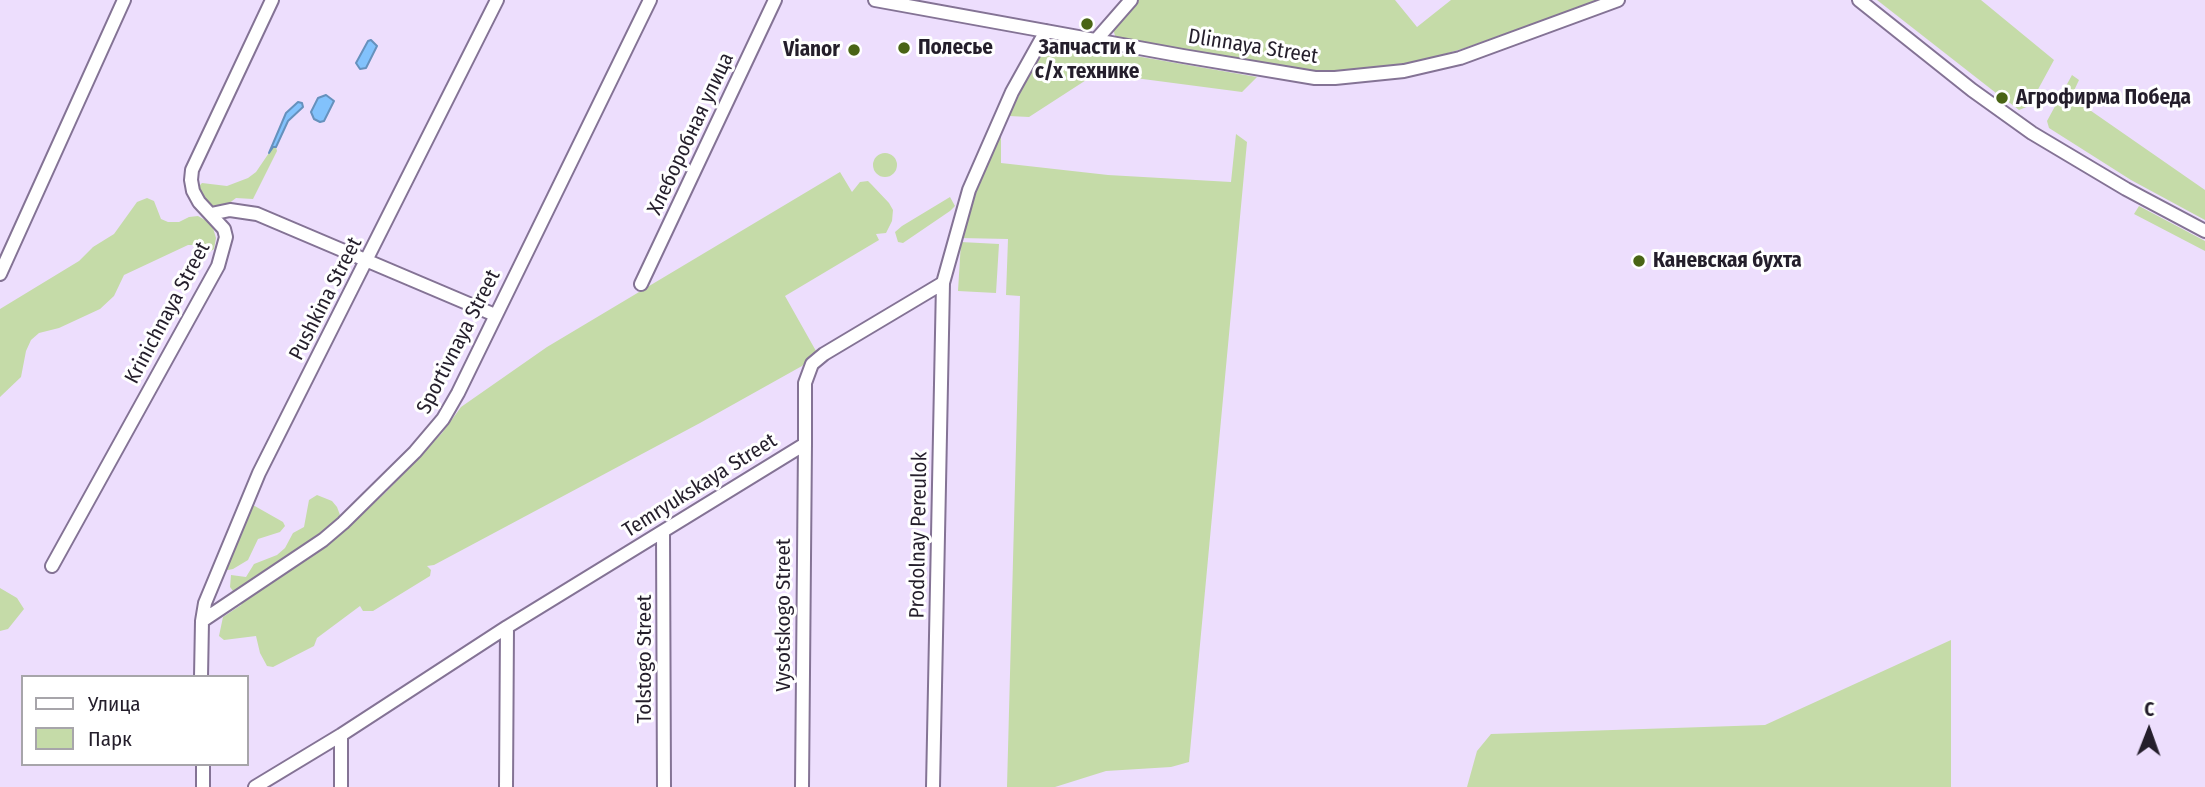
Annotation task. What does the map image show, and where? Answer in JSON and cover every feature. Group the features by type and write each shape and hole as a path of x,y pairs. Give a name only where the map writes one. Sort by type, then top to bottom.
{"street":[{"path":"0,274 124,0"},
{"name":"Krinichnaya Street","path":"52,566 218,267 226,237 224,229 199,202 193,191 192,170 272,0"},
{"name":"Pushkina Street","path":"201,675 202,621 210,587 260,473 497,0"},
{"name":"Sportivnaya Street","path":"202,621 323,540 365,503 415,452 450,409 650,0"},
{"name":"Хлеборобная улица","path":"641,284 775,0"},
{"name":"Dlinnaya Street","path":"875,0 1315,78 1364,76 1413,69 1460,58 1618,0"},
{"path":"1096,40 1130,0"},
{"path":"1859,0 1972,90 2032,133 2116,183 2205,231"},
{"path":"943,283 969,190 1012,92 1046,31"},
{"path":"211,214 230,210 257,214 495,315"},
{"name":"Temryukskaya Street","path":"254,787 341,735 507,627 805,444 805,383 812,364 824,354 943,283"},
{"name":"Prodolnay Pereulok","path":"933,787 943,283"},
{"name":"Vysotskogo Street","path":"802,787 805,444"},
{"name":"Tolstogo Street","path":"663,532 664,787"},
{"path":"506,787 507,627"},
{"path":"341,735 341,787"},
{"path":"203,766 203,787"}],"green space":[{"path":"1137,0 1395,0 1417,27 1451,0 1598,0 1424,60 1338,74 1116,39 1113,29"},
{"path":"1877,0 1981,0 2054,60 2029,106 2019,110 2006,100 2007,96 2001,91 1996,93"},
{"path":"1049,41 1257,77 1242,92 1097,73 1029,117 1009,116 1044,44"},
{"path":"2072,75 2079,80 2071,97 2205,190 2205,220 2131,180 2049,128 2047,121"},
{"path":"1236,134 1247,142 1189,762 1171,767 1106,771 1055,787 1007,787 1020,296 1006,295 1008,239 960,238 971,201 1001,135 1001,163 1108,175 1231,182"},
{"path":"273,147 276,147 277,151 253,199 236,198 216,208 210,207 199,194 199,186 202,183 227,186 248,178 256,172"},
{"path":"885,153 896,160 897,165 890,176 885,177 874,170 873,165 880,154"},
{"path":"840,172 852,192 860,182 868,181 889,203 893,210 892,221 886,233 876,234 879,240 785,296 816,351 802,366 434,565 427,566 431,570 430,576 373,611 363,611 360,606 317,638 314,646 273,667 267,666 256,636 224,640 219,636 223,617 241,605 245,598 285,574 357,519 442,433 461,407 547,347"},
{"path":"950,197 955,206 950,211 903,243 898,242 895,232"},
{"path":"147,198 154,201 161,219 168,222 179,222 198,216 205,220 213,228 216,238 214,249 207,254 193,245 188,245 124,275 114,296 100,309 59,328 39,333 31,340 26,351 21,377 0,397 0,309 79,261 93,247 114,234 137,202"},
{"path":"2139,206 2205,241 2205,251 2134,214"},
{"path":"961,242 999,244 996,293 958,291"},
{"path":"317,495 332,501 340,515 338,520 322,534 316,535 314,543 238,591 233,591 230,587 231,575 246,577 254,564 277,555 285,548 293,533 304,527 309,500"},
{"path":"253,505 283,522 285,526 280,532 258,539 248,560 233,569 223,571 247,507"},
{"path":"0,588 17,598 24,609 8,629 0,631"},
{"path":"1951,640 1951,787 1467,787 1477,751 1491,734 1765,725"}],"water":[{"path":"371,40 377,46 366,68 360,69 356,63"},
{"path":"326,95 334,101 324,121 320,122 314,119 311,112 318,98"},
{"path":"298,102 302,103 303,107 288,121 276,147 269,153 286,113"}],"place":[{"name":"Запчасти к с/х технике","path":"1087,24"},
{"name":"Полесье","path":"904,48"},
{"name":"Vianor","path":"854,50"},
{"name":"Агрофирма Победа","path":"2002,98"},
{"name":"Каневская бухта","path":"1639,261"}]}
